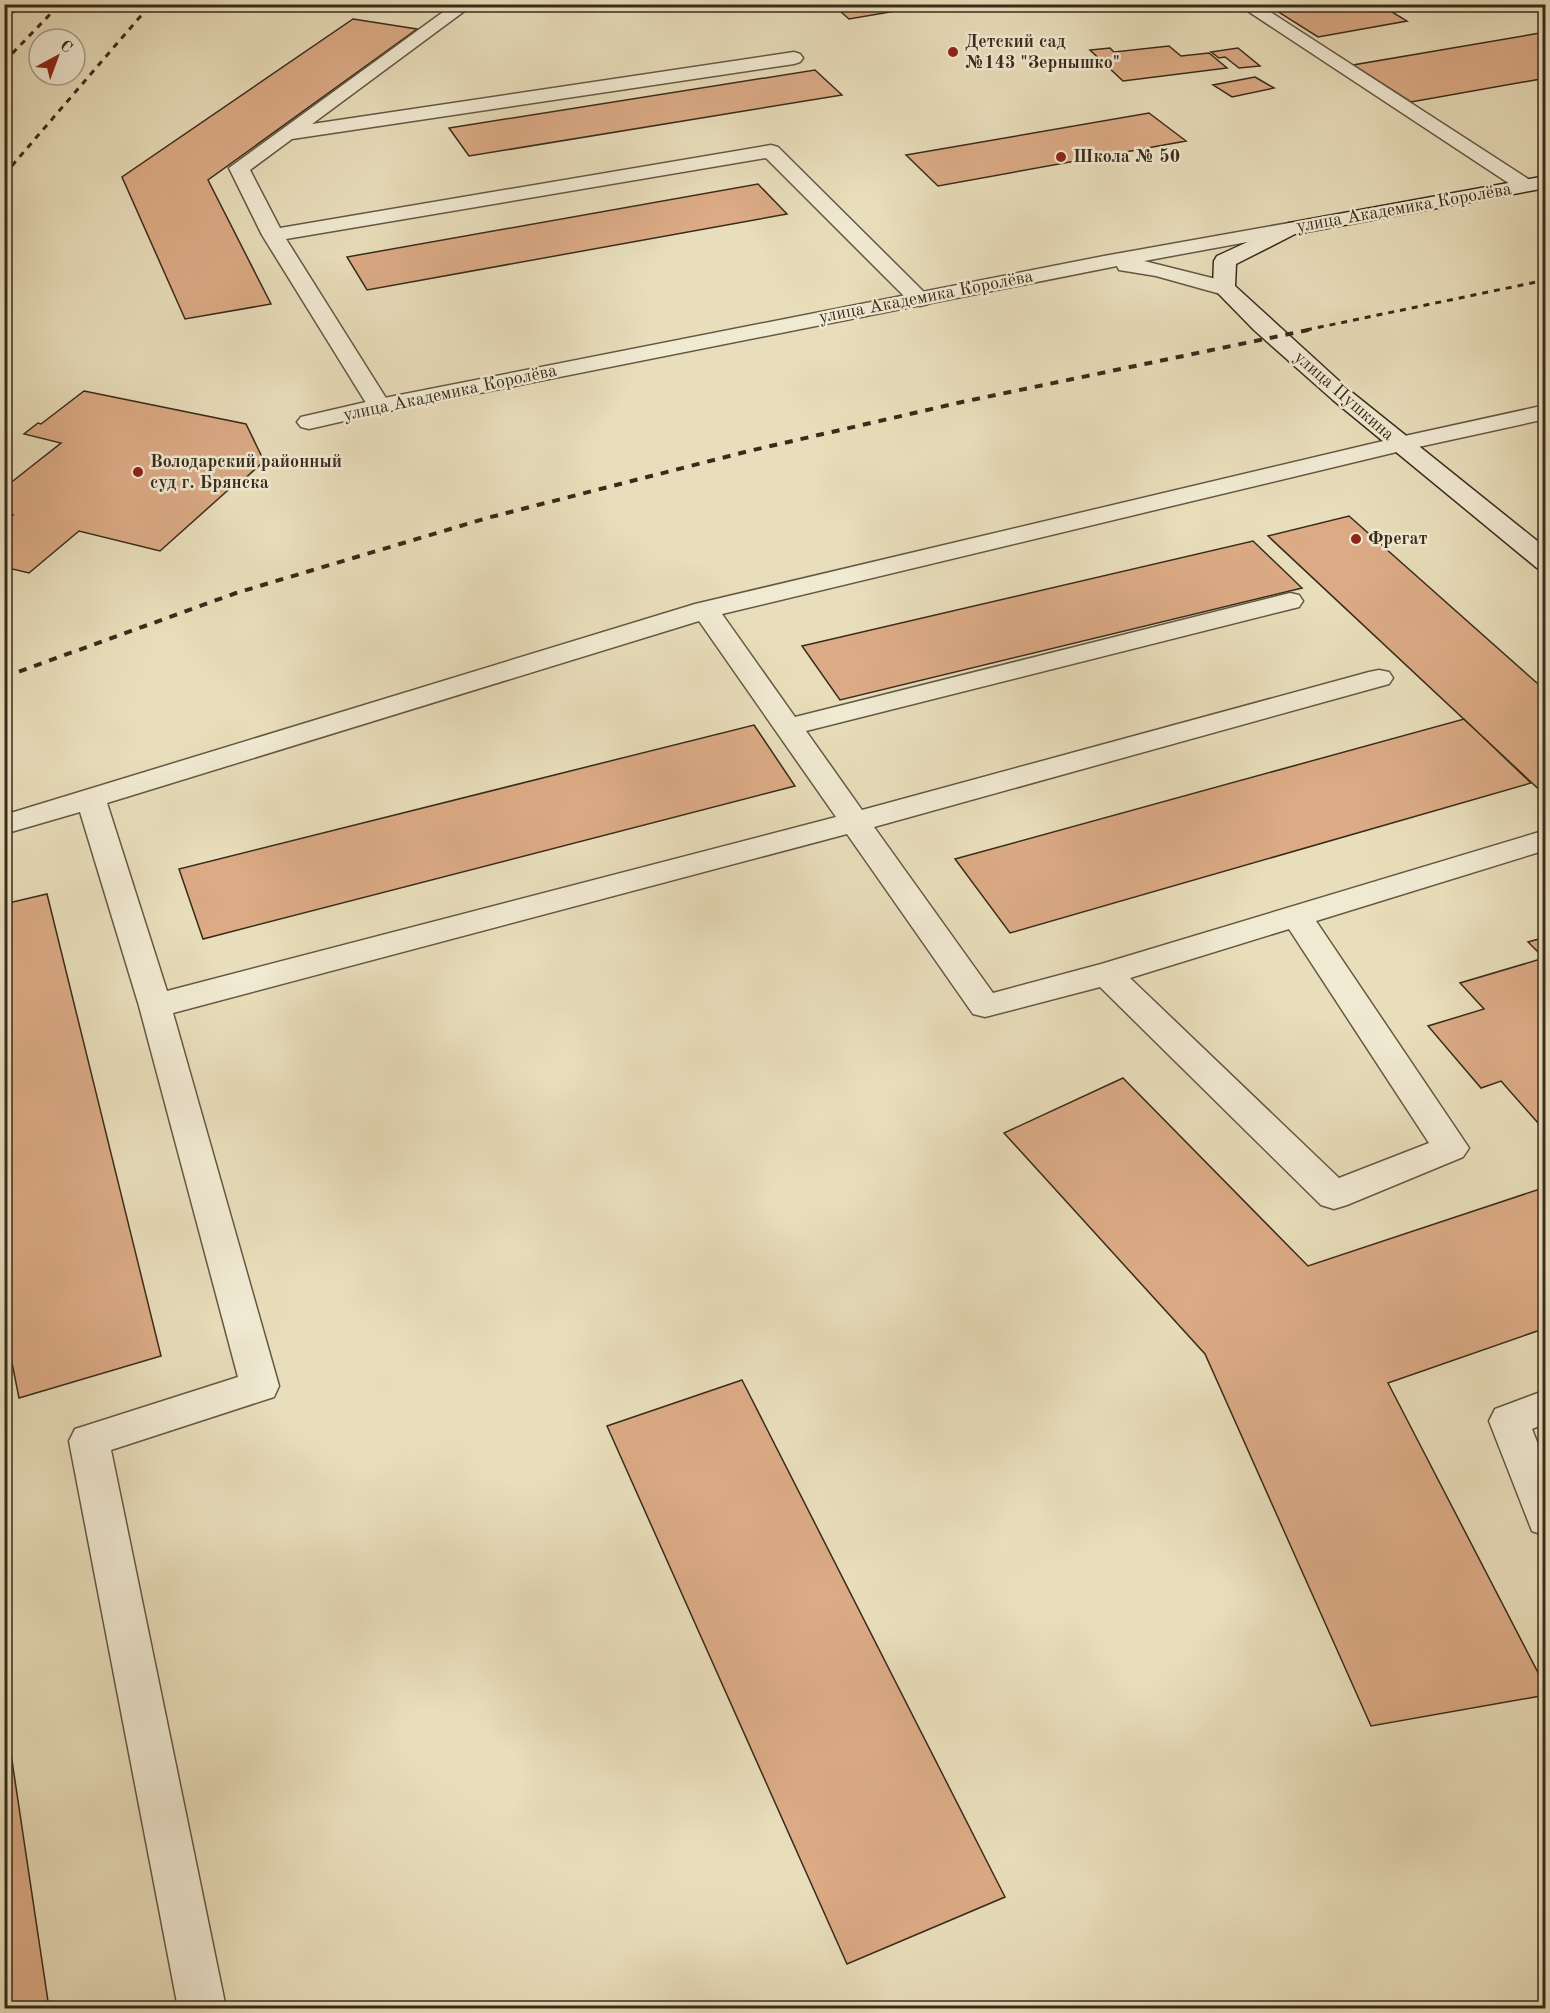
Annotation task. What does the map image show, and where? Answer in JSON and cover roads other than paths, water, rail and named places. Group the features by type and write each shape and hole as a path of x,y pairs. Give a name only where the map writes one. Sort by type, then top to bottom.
{"street":[{"path":"379,406 273,234 239,168 466,4"},
{"path":"1245,4 1536,184"},
{"path":"286,134 794,58"},
{"path":"273,234 771,151 920,299"},
{"name":"улица Академика Королёва","path":"309,422 379,406 1104,262 1536,184"},
{"path":"1104,262 1158,270 1224,288 1225,261 1289,228"},
{"name":"улица Пушкина","path":"1224,288 1274,336 1400,444 1541,553"},
{"path":"4,825 705,610 1400,444 1545,412"},
{"path":"788,727 1290,601"},
{"path":"705,610 985,1006 1106,974 1545,840"},
{"path":"155,1006 855,822 1379,678"},
{"path":"90,797 155,1006 260,1386 88,1441 202,2008"},
{"path":"1106,974 1334,1195 1451,1148 1296,915"},
{"path":"1545,1406 1509,1421 1545,1519"}],"railway":[{"path":"4,21 21,4"},
{"path":"4,62 60,4"},
{"path":"4,175 151,4"},
{"path":"1306,330 1546,280"},
{"path":"4,677 236,593 487,518 749,451 962,402 1313,329"}],"place":[{"name":"Детский сад №143 \"Зернышко\"","path":"953,52"},
{"name":"Школа № 50","path":"1061,157"},
{"name":"Володарский районный суд г. Брянска","path":"138,472"},
{"name":"Фрегат","path":"1356,539"}]}
